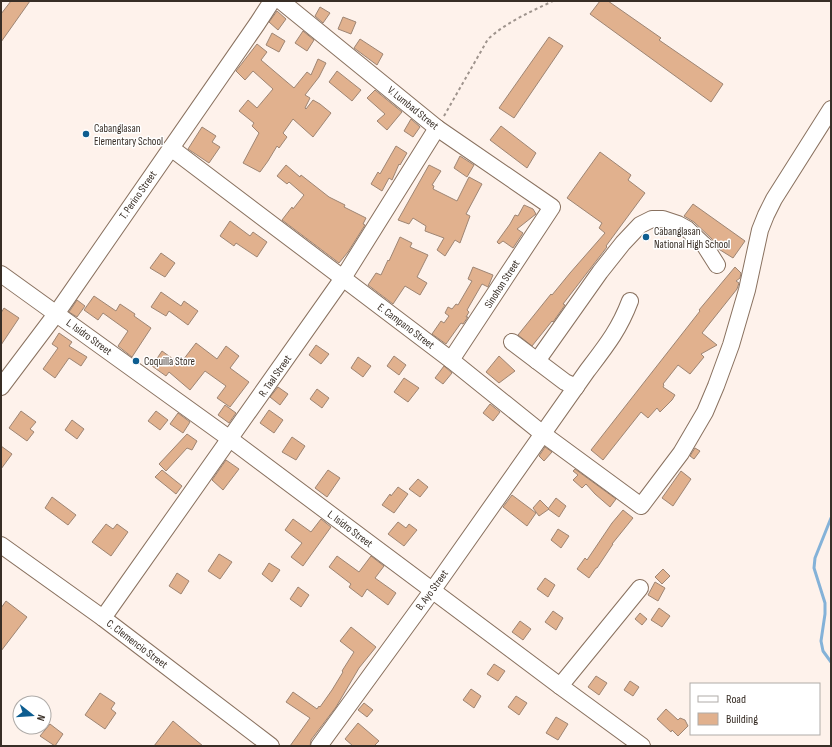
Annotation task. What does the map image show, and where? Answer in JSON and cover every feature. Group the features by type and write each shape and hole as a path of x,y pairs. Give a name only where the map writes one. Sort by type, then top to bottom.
{"street":[{"name":"T. Perino Street","path":"1,388 56,314 272,1"},
{"name":"V. Lumbad Street","path":"281,1 437,128 552,207"},
{"name":"E. Campano Street","path":"171,148 451,360 543,434 641,506 681,453 705,412 731,345 747,290 760,230 766,215 774,199 831,109"},
{"name":"R. Taal Street","path":"103,618 343,278 437,128"},
{"name":"Sinohon Street","path":"451,360 552,207"},
{"path":"537,361 600,272 623,243 640,225 652,219 663,219 678,224 687,229 705,246 717,265"},
{"name":"L. Isidro Street","path":"1,274 230,439 642,746"},
{"name":"B. Ayo Street","path":"319,746 614,336 624,318 630,301"},
{"path":"512,342 565,382 576,387"},
{"name":"C. Clemencio Street","path":"1,545 103,618 271,746"},
{"path":"560,686 640,588"}],"path":[{"path":"437,128 488,39 513,20 553,1"}],"building":[{"path":"11,1 30,1 1,42 1,14"},
{"path":"600,1 608,1 661,38 659,40 723,84 711,102 590,14"},
{"path":"320,7 330,13 323,23 315,16"},
{"path":"277,11 286,19 278,30 269,22"},
{"path":"343,17 356,22 351,34 338,29"},
{"path":"303,31 314,40 307,51 295,43"},
{"path":"272,33 285,41 279,52 266,45"},
{"path":"549,37 563,46 514,118 499,108"},
{"path":"360,39 383,54 377,65 354,48"},
{"path":"257,44 267,52 261,60 294,88 307,72 311,75 318,59 326,63 319,77 305,95 310,98 305,108 306,109 313,100 331,113 313,137 293,119 283,133 287,137 279,148 277,146 260,172 243,163 259,133 252,126 254,123 239,111 248,100 257,108 273,89 253,71 245,80 236,71"},
{"path":"337,71 361,90 352,101 329,82"},
{"path":"375,90 402,112 387,130 377,121 385,114 367,98"},
{"path":"411,119 420,127 413,137 404,131"},
{"path":"501,126 536,153 527,168 490,140"},
{"path":"202,127 216,136 212,142 220,147 209,163 188,149"},
{"path":"396,146 407,153 400,165 399,164 392,180 389,178 382,191 371,184 378,172 380,174"},
{"path":"600,152 631,175 628,180 645,193 606,246 607,247 563,304 565,305 553,322 552,321 532,346 518,335 551,294 552,295 605,233 599,228 602,223 567,198"},
{"path":"460,156 474,165 467,177 454,168"},
{"path":"286,165 300,177 301,175 329,197 345,205 344,207 366,218 363,224 365,225 348,252 339,263 282,220 304,195 289,182 287,184 277,176"},
{"path":"429,165 441,171 432,185 434,186 433,189 457,201 469,177 482,184 466,214 470,216 460,243 455,240 445,256 437,250 444,238 425,231 426,226 413,218 409,224 398,220"},
{"path":"693,204 745,241 733,258 717,248 712,239 694,222 684,216"},
{"path":"524,205 533,209 536,214 517,229 523,233 513,248 503,241 499,244 497,242 515,215 518,216"},
{"path":"230,221 250,236 253,232 267,242 257,257 236,243 234,246 220,236"},
{"path":"400,237 412,243 410,247 428,255 417,277 427,283 420,295 405,286 393,304 368,285 376,273 381,275"},
{"path":"161,253 175,263 165,277 150,268"},
{"path":"473,267 493,275 488,287 482,284 467,310 469,312 466,317 468,317 463,324 461,323 446,344 432,334 441,321 444,323 449,316 445,313 448,307 452,309 456,304 458,305 472,281 468,279"},
{"path":"735,267 741,273 740,278 736,281 739,283 737,289 702,333 717,345 701,354 704,357 690,374 678,365 663,384 663,387 675,395 672,400 660,412 657,408 648,418 641,412 603,460 591,450 700,311 699,310"},
{"path":"161,292 181,306 184,301 198,311 188,325 169,311 166,316 151,307"},
{"path":"94,296 116,311 120,304 135,314 134,316 151,328 132,357 118,346 128,331 103,313 98,320 84,310"},
{"path":"77,300 85,306 77,317 69,312"},
{"path":"4,308 19,318 1,345 1,313"},
{"path":"59,333 72,342 69,346 87,357 81,366 69,358 55,378 43,369 58,348 52,344"},
{"path":"196,343 217,359 226,346 239,356 230,368 249,382 230,407 217,398 226,386 205,371 190,390 169,372 166,376 152,366 162,351 180,364"},
{"path":"316,345 329,354 321,364 309,355"},
{"path":"394,356 406,365 399,375 387,366"},
{"path":"499,356 515,371 499,383 486,372"},
{"path":"358,357 371,366 363,377 351,368"},
{"path":"444,366 452,373 443,384 435,378"},
{"path":"404,378 419,388 408,402 394,392"},
{"path":"278,387 288,394 280,405 270,397"},
{"path":"317,389 329,398 322,408 310,399"},
{"path":"490,404 500,412 493,421 483,413"},
{"path":"225,405 236,413 229,423 218,415"},
{"path":"269,410 283,420 274,433 260,423"},
{"path":"21,411 36,422 30,429 34,432 27,441 9,428"},
{"path":"156,411 168,420 160,430 148,421"},
{"path":"178,413 190,422 183,433 170,424"},
{"path":"72,420 84,429 77,439 65,430"},
{"path":"187,434 197,441 192,450 187,448 166,471 159,464"},
{"path":"292,437 305,446 296,460 282,452"},
{"path":"1,446 12,454 1,469"},
{"path":"545,447 552,452 544,461 539,456"},
{"path":"695,448 700,451 694,459 690,456"},
{"path":"226,460 239,469 223,490 212,480"},
{"path":"575,469 616,499 610,507 586,484 582,488 573,480 578,475 573,471"},
{"path":"162,470 182,486 176,494 155,477"},
{"path":"328,470 340,478 327,497 315,488"},
{"path":"681,471 691,479 673,506 662,498"},
{"path":"418,479 428,487 420,497 409,489"},
{"path":"398,487 408,494 394,513 382,505 390,494 391,496"},
{"path":"512,495 536,513 527,526 503,507"},
{"path":"52,497 76,515 68,525 45,508"},
{"path":"556,498 566,506 559,517 548,509"},
{"path":"540,500 549,509 539,516 533,508"},
{"path":"623,510 633,518 612,544 589,578 577,569 585,558 587,560 612,523"},
{"path":"293,519 311,532 321,519 331,527 303,566 291,557 302,543 285,530"},
{"path":"398,522 406,528 409,524 417,530 404,546 388,534"},
{"path":"106,524 113,529 117,524 128,532 111,556 92,542"},
{"path":"558,529 569,536 561,548 551,540"},
{"path":"219,554 232,562 220,579 208,571"},
{"path":"337,556 359,572 371,556 384,566 375,578 396,593 388,605 367,589 362,597 349,587 351,584 329,567"},
{"path":"269,563 280,570 272,582 262,574"},
{"path":"663,569 670,576 662,584 655,577"},
{"path":"177,573 189,581 181,594 169,586"},
{"path":"545,578 555,585 548,597 537,589"},
{"path":"655,582 665,588 658,601 648,595"},
{"path":"298,587 309,595 301,607 290,599"},
{"path":"6,601 27,617 1,651 1,608"},
{"path":"659,608 670,616 662,627 651,620"},
{"path":"553,611 563,618 556,630 545,622"},
{"path":"640,613 647,619 642,625 635,619"},
{"path":"520,621 531,629 523,640 512,632"},
{"path":"351,627 376,647 359,668 336,707 311,740 310,746 290,746 310,718 286,702 293,692 317,709 319,706 320,707 332,690 354,652 340,641"},
{"path":"494,664 505,671 498,681 487,674"},
{"path":"596,676 607,683 599,695 588,687"},
{"path":"630,681 639,687 633,696 624,690"},
{"path":"471,689 481,696 474,708 463,700"},
{"path":"100,693 115,703 111,709 116,713 105,729 85,715"},
{"path":"516,696 527,703 519,715 508,707"},
{"path":"364,703 373,710 367,717 358,710"},
{"path":"666,709 678,720 680,718 685,720 688,726 678,736 672,730 671,732 657,719"},
{"path":"556,717 568,724 558,740 546,733"},
{"path":"173,721 186,732 203,746 154,746"},
{"path":"358,723 379,741 374,746 353,746 345,739"},
{"path":"52,726 63,734 55,746 40,736 52,735"}],"waterway":[{"path":"831,518 815,558 814,568 825,603 821,641 823,651 831,662"}],"place":[{"name":"Cabanglasan Elementary School","path":"86,134"},
{"name":"Cabanglasan National High School","path":"646,237"},
{"name":"Coquilla Store","path":"136,361"}]}
